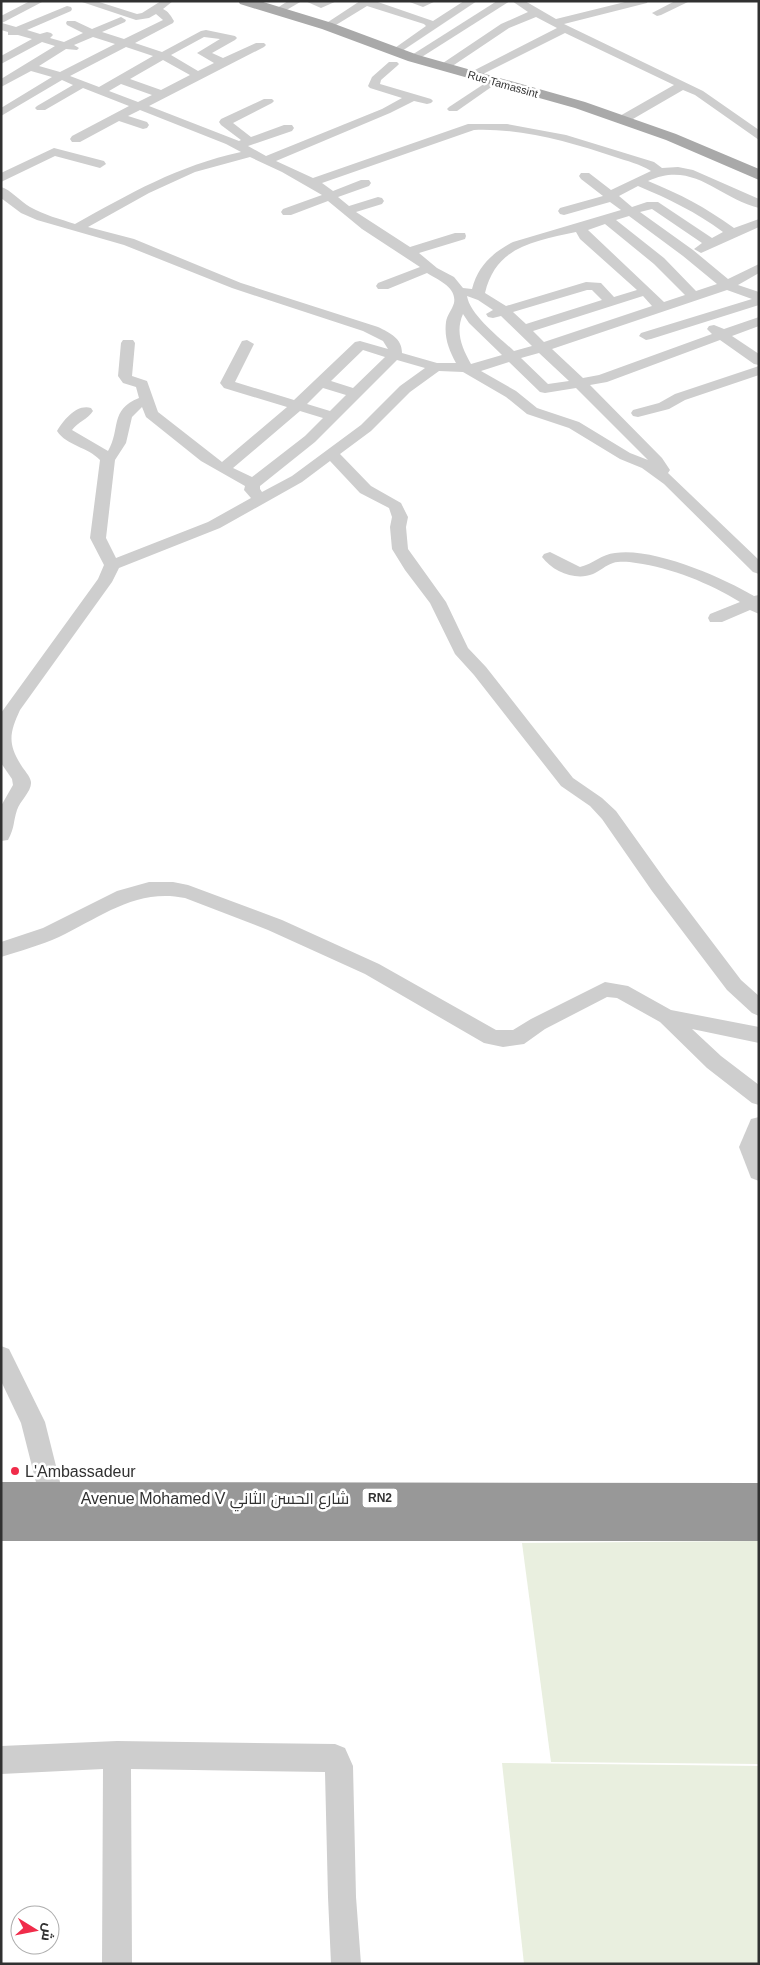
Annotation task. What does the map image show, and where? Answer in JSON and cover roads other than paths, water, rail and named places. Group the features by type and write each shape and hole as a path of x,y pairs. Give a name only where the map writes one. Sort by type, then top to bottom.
{"highway":[{"name":"Avenue Mohamed V شارع الحسن الثاني","path":"1,1498 759,1499"},
{"name":"Avenue Mohamed V شارع الحسن الثاني","path":"1,1525 759,1525"}],"main road":[{"name":"Rue Tamassint","path":"245,1 280,10 327,26 395,58 413,58 622,120 670,137 759,175"}],"street":[{"path":"1,20 38,1"},
{"path":"84,1 136,17 145,16 168,1"},
{"path":"280,10 297,1"},
{"path":"310,1 321,5 332,1"},
{"path":"412,1 423,4 431,1"},
{"path":"427,101 374,86 376,80 395,58 432,26 472,1"},
{"path":"413,58 505,1"},
{"path":"517,1 554,23 683,85 713,102 759,136"},
{"path":"554,23 643,1"},
{"path":"656,13 685,1"},
{"path":"327,26 353,15 367,2 428,22 432,26"},
{"path":"1,40 16,31 67,9"},
{"path":"1,113 61,76 169,22 163,13 155,10"},
{"path":"444,67 506,26 538,12"},
{"path":"1,61 86,15"},
{"path":"1,84 65,45 121,20"},
{"path":"1,26 98,57"},
{"path":"63,27 93,33 164,56 198,75"},
{"path":"473,75 566,28"},
{"path":"100,91 204,33 231,38 203,53"},
{"path":"183,45 224,63"},
{"path":"76,139 260,45"},
{"path":"236,56 250,61"},
{"path":"31,67 61,76 252,150 312,183 347,211 449,280 474,320 545,389 602,379 759,321"},
{"path":"1,69 18,75"},
{"path":"119,79 161,94"},
{"path":"453,109 493,81"},
{"path":"41,108 82,84"},
{"path":"622,120 683,85"},
{"path":"78,227 144,190 191,169 386,111 412,97"},
{"path":"1,99 14,104"},
{"path":"252,150 225,122 268,101"},
{"path":"118,117 143,125"},
{"path":"312,183 400,151 472,127 482,126 528,130 576,141 650,165 660,172"},
{"path":"252,150 288,128"},
{"path":"1,178 54,152 100,164"},
{"path":"564,211 611,197 638,182 660,172 670,170 682,170 759,204"},
{"path":"585,176 688,253 727,285 759,299"},
{"path":"638,182 676,197 704,212 732,232"},
{"path":"287,212 365,183"},
{"path":"1,191 8,199 24,210 38,216 157,252 233,284 321,311 374,332 393,343 396,348 394,354 356,394 310,440 253,484 252,490 260,499"},
{"path":"347,211 378,200"},
{"path":"478,294 479,280 485,268 513,247 532,238 584,226 654,205 712,244"},
{"path":"607,219 659,261 694,296"},
{"path":"651,226 674,219"},
{"path":"659,261 688,253 712,244 732,232 759,224"},
{"path":"584,226 580,228 584,236 646,291 660,306"},
{"path":"408,252 460,236"},
{"path":"383,286 429,268"},
{"path":"360,345 436,367 466,368 543,347 727,285 759,268"},
{"path":"474,320 586,286 596,286 610,301"},
{"path":"524,329 646,291"},
{"path":"460,297 478,294 503,310 642,445 657,461 669,481"},
{"path":"460,297 453,321 454,346 466,368 511,394 532,411 574,424 625,456 647,465 669,481 759,569"},
{"path":"646,336 759,299"},
{"path":"678,300 759,361"},
{"path":"626,318 664,355"},
{"path":"223,469 282,421 374,332"},
{"path":"128,342 126,376 128,380 142,384 150,414 206,458 253,484"},
{"path":"247,344 228,383 233,387 254,391 334,416"},
{"path":"742,350 759,344"},
{"path":"1,835 6,826 8,810 22,785 21,778 6,756 2,731 5,722 12,709 101,586 112,565 214,525 297,479 366,428 415,380 436,367"},
{"path":"638,413 759,370"},
{"path":"321,382 356,394"},
{"path":"112,565 98,538 108,460 118,445 124,417 127,412 132,405 146,400"},
{"path":"86,411 73,419 64,432 75,440 103,452 108,460"},
{"path":"332,454 346,472 361,485 371,493 396,506 400,517 398,527 400,549 411,567 438,602 461,650 502,698 567,782 596,802 609,815 664,893 734,985 759,1008"},
{"path":"550,557 568,569 580,572 590,570 603,560 611,557 634,558 715,582 757,604"},
{"path":"716,618 757,604"},
{"path":"1,950 50,933 124,896 149,889 173,889 188,892 275,925 372,969 491,1037 503,1039 518,1038 538,1024 605,989 621,991 667,1017 714,1062 759,1097"},
{"path":"667,1017 759,1035"},
{"path":"759,1125 750,1147 759,1172"},
{"path":"1,1356 33,1422 52,1498"},
{"path":"117,1756 117,1964"},
{"path":"1,1760 117,1756 335,1758 339,1766 342,1897 346,1964"}],"place":[{"name":"L'Ambassadeur","path":"15,1471"}]}
